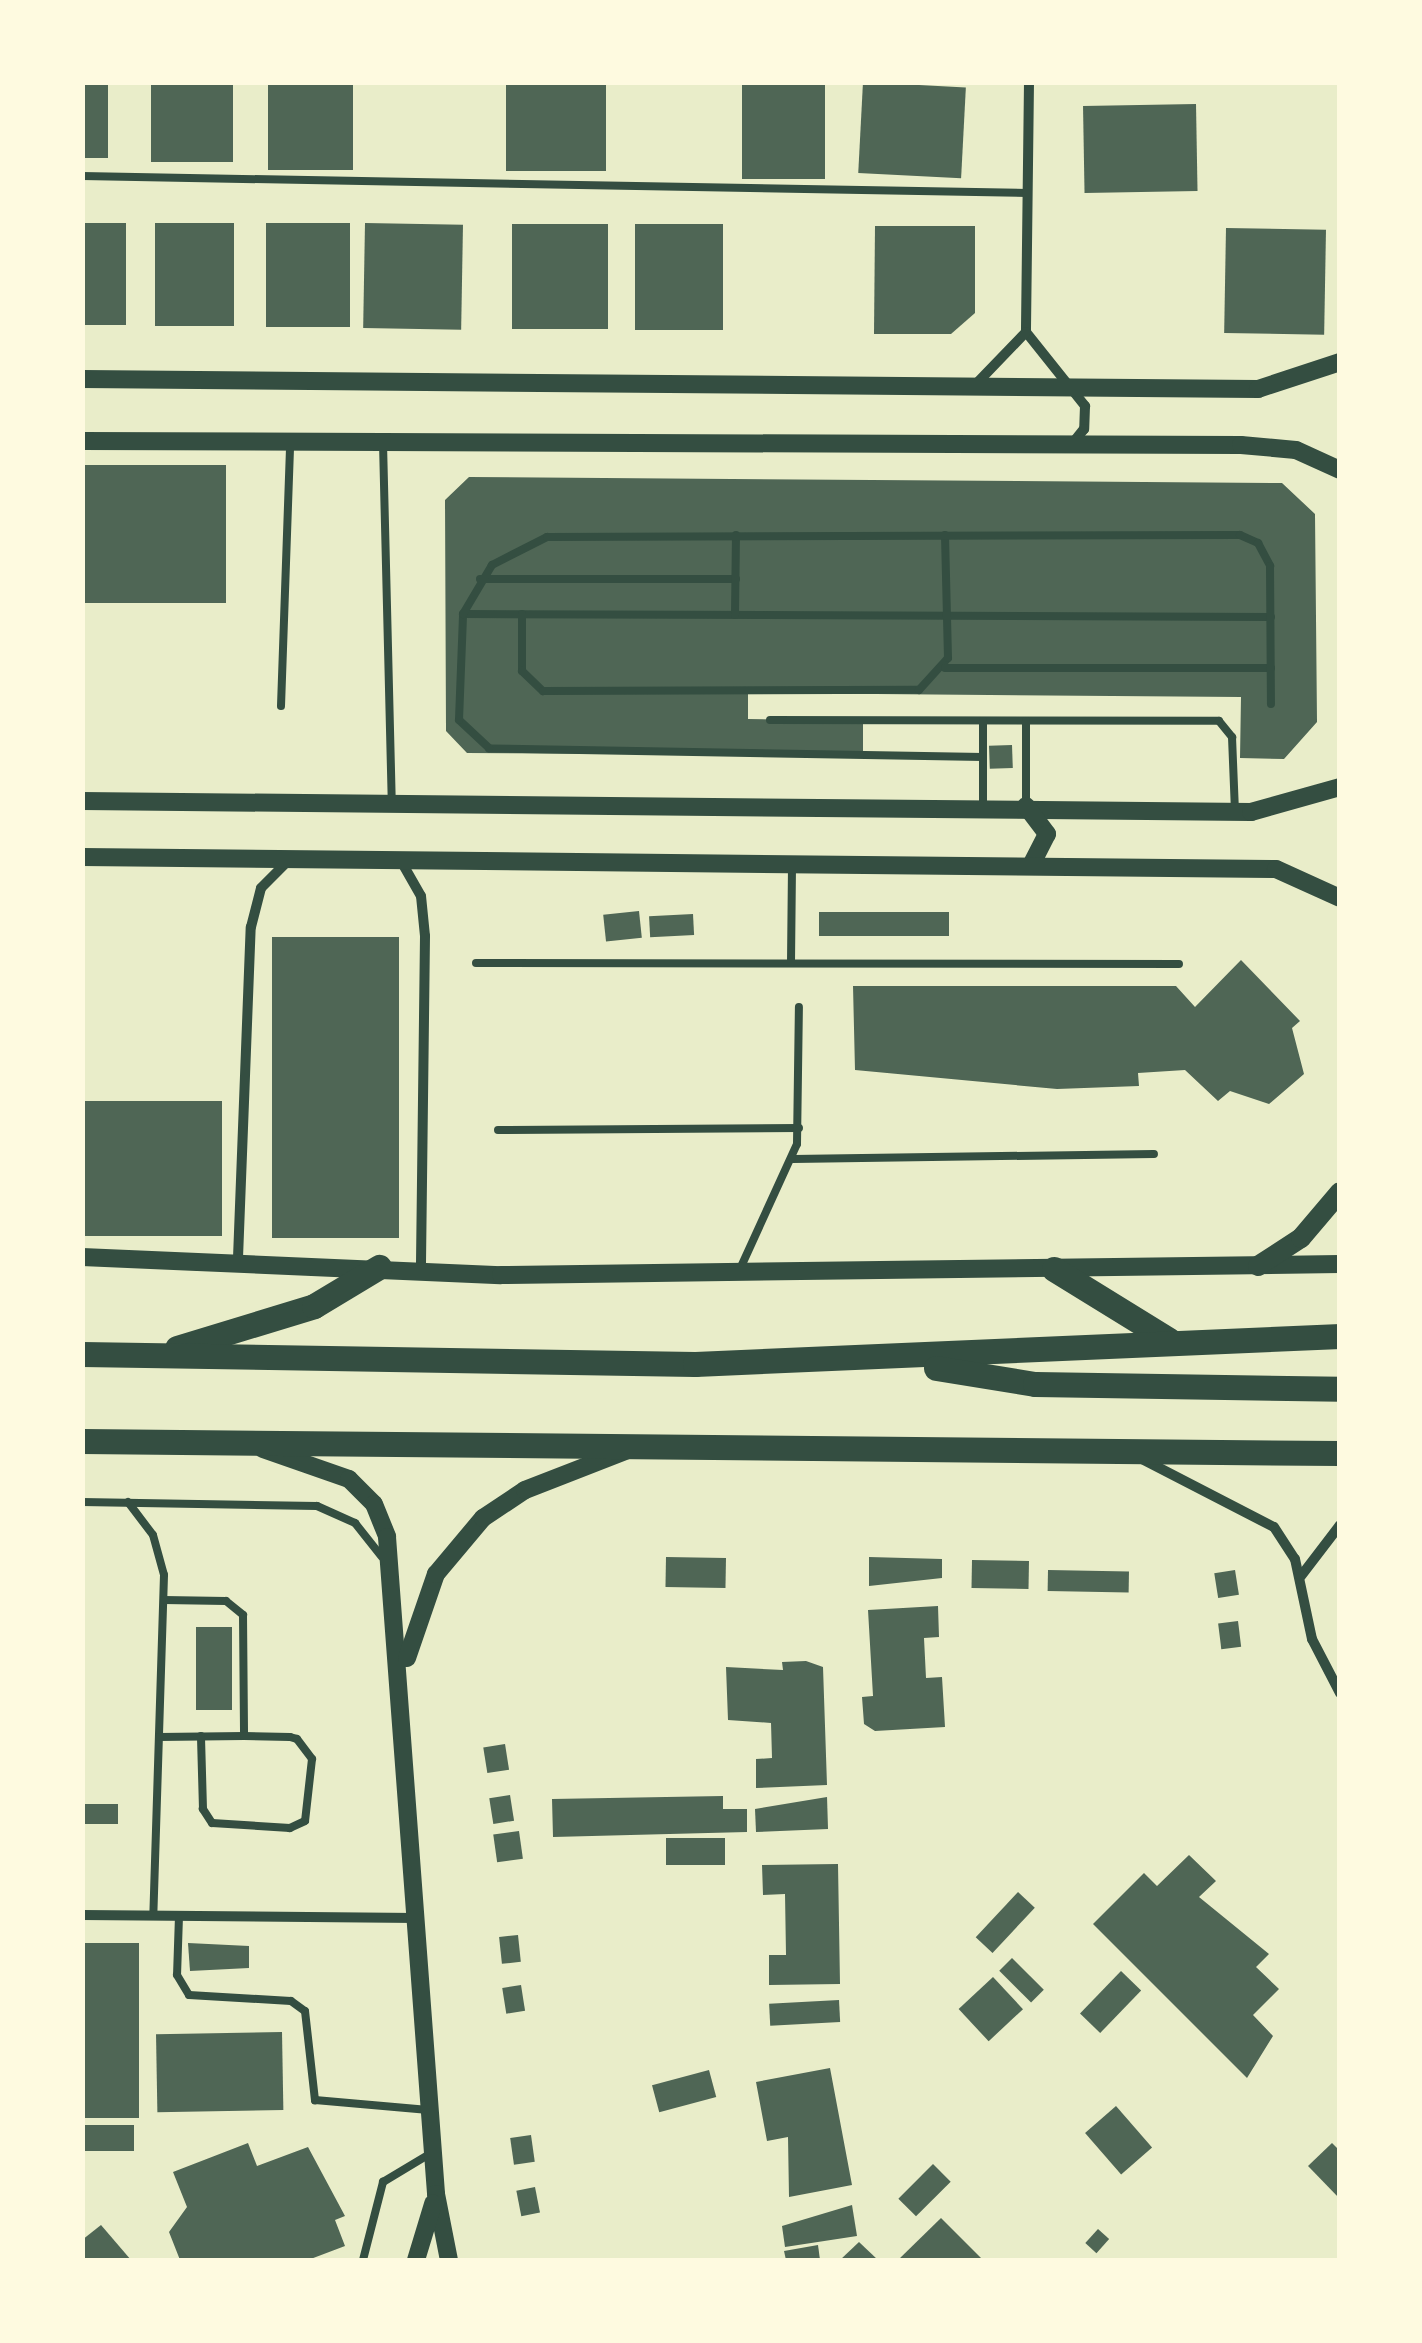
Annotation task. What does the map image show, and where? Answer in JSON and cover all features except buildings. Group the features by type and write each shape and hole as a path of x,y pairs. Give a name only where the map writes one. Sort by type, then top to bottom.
{"main road":[{"path":"1258,1266 1301,1238 1340,1192"},
{"path":"153,1356 314,1306 379,1266"},
{"path":"1054,1269 1169,1340"},
{"path":"82,1354 906,1360 1169,1340 1340,1336"},
{"path":"906,1360 1035,1384 1340,1389"},
{"path":"82,1442 1340,1453"}],"street":[{"path":"1028,82 1026,332 1070,387 1086,417 1069,446"},
{"path":"976,384 1026,332"},
{"path":"82,379 1283,387 1340,362"},
{"path":"82,441 1270,446 1340,470"},
{"path":"82,801 1026,806 1235,811 1280,810 1340,787"},
{"path":"1026,806 1046,834 1031,865"},
{"path":"82,857 1276,869 1340,898"},
{"path":"238,1258 253,906 290,860"},
{"path":"401,861 420,896 425,936 421,1271"},
{"path":"82,1257 238,1258 421,1271 738,1273 1340,1264"},
{"path":"250,1445 363,1490 382,1520 404,1684 436,2194 449,2260"},
{"path":"404,1684 423,1600 465,1534 525,1490 642,1445"},
{"path":"1128,1452 1260,1515 1286,1542 1301,1577 1312,1639 1340,1692"},
{"path":"1301,1577 1313,1549 1340,1525"},
{"path":"82,1915 418,1918"},
{"path":"416,2260 436,2194"}],"lane":[{"path":"82,176 1028,193"},
{"path":"281,706 290,442"},
{"path":"383,442 392,803"},
{"path":"522,614 522,671 542,691 906,691 931,685 945,668 945,535"},
{"path":"982,757 489,748 458,720 463,614 480,580 508,552 546,537 1240,535 1268,558 1271,704"},
{"path":"735,615 736,536"},
{"path":"480,580 736,578"},
{"path":"463,614 1271,617"},
{"path":"945,668 1271,668"},
{"path":"770,720 1219,722 1232,737 1235,811"},
{"path":"982,806 983,720"},
{"path":"1026,721 1026,806"},
{"path":"791,962 792,866"},
{"path":"476,963 1179,964"},
{"path":"738,1273 793,1159 799,1128 799,1006"},
{"path":"498,1130 799,1128"},
{"path":"793,1159 1154,1154"},
{"path":"82,1502 317,1506 356,1523 392,1574"},
{"path":"128,1502 160,1554 164,1600 153,1916"},
{"path":"164,1600 239,1609 244,1736"},
{"path":"159,1736 201,1736 244,1736 290,1737 309,1751 313,1803 298,1826 212,1823 203,1808 201,1736"},
{"path":"179,1916 177,1974 189,1995 291,2001 305,2011 315,2100 430,2110"},
{"path":"363,2260 383,2182 433,2152"}]}
